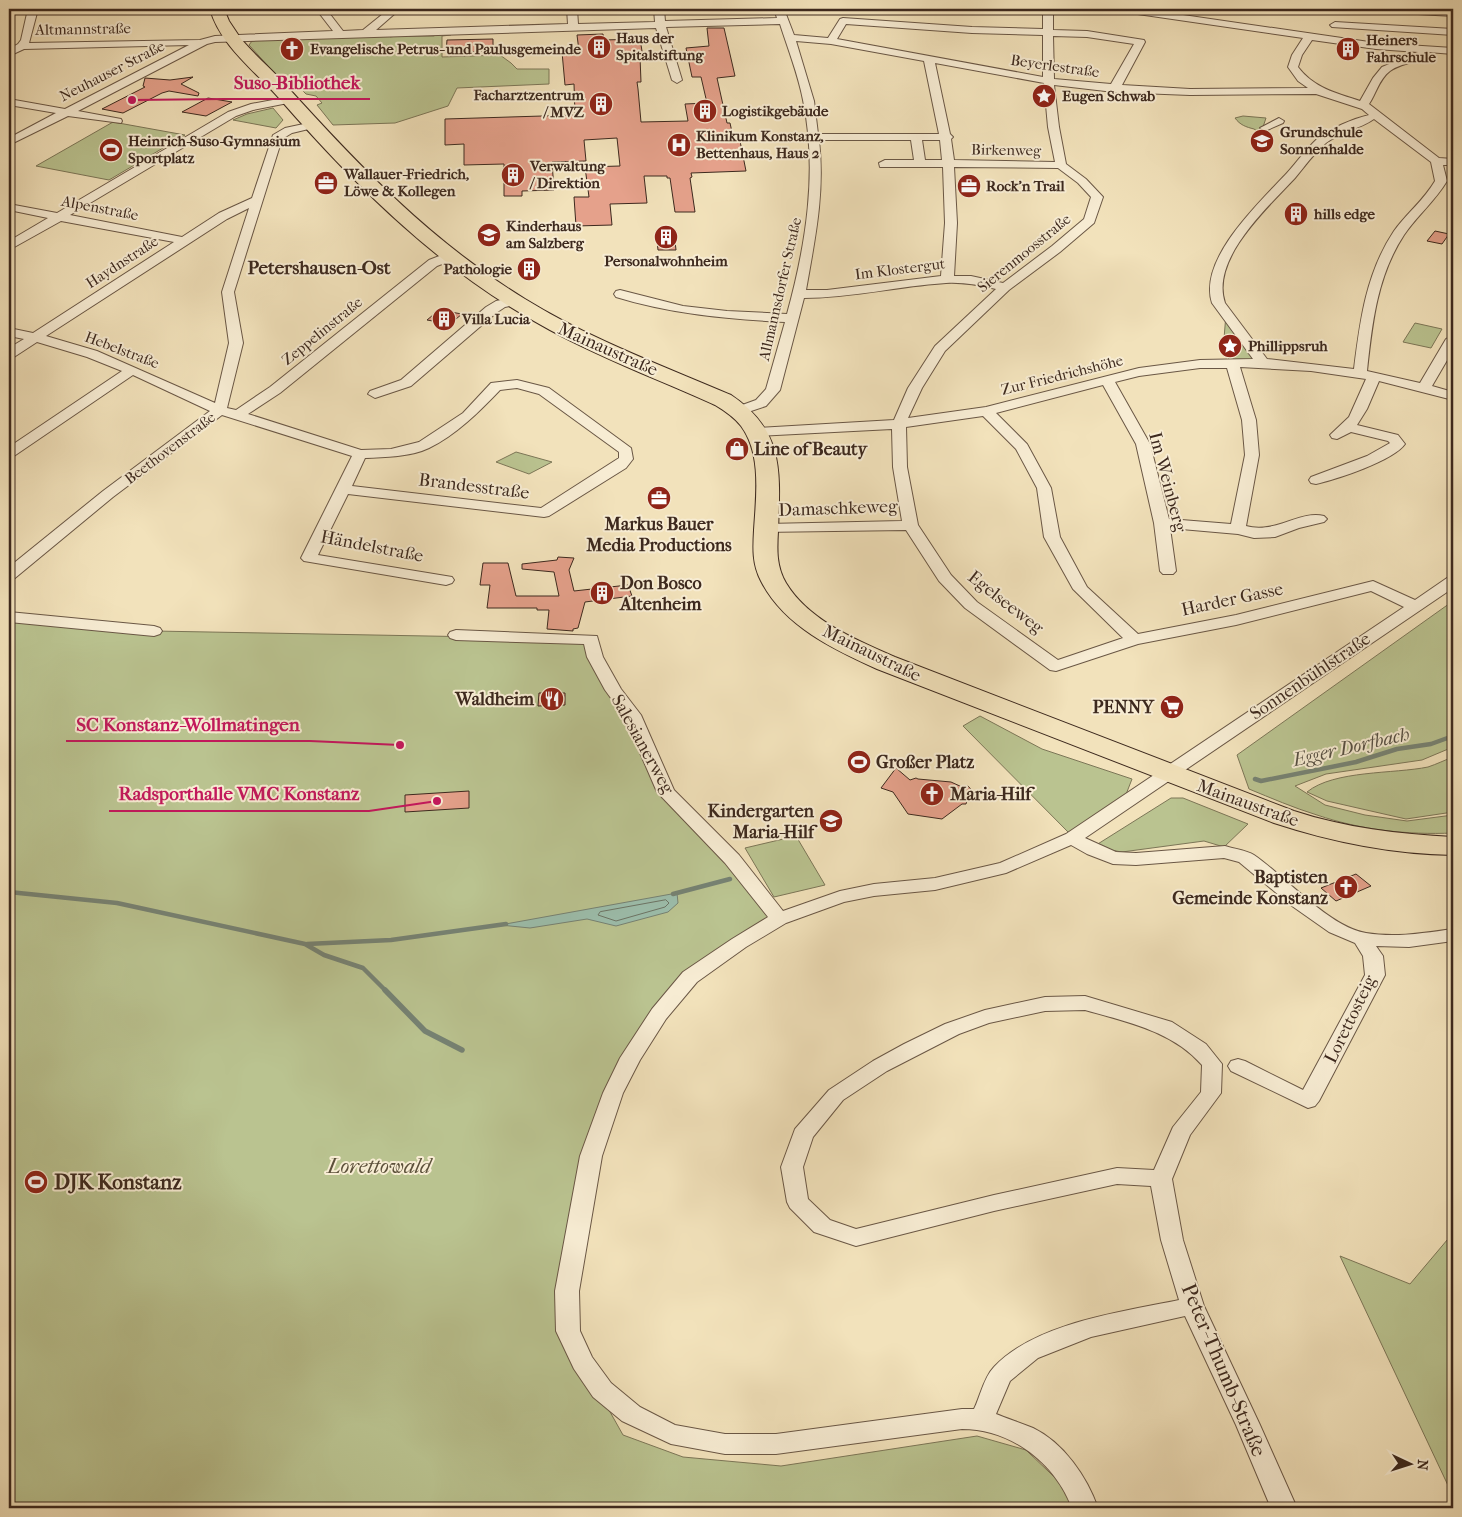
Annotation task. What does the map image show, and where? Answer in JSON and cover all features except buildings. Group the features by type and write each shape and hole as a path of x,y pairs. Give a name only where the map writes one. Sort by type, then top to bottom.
{"main road":[{"name":"Mainaustraße","path":"217,9 224,28 231,38 289,100 382,198 410,224 451,256 514,301 557,326 723,400 739,412 758,432 764,452 767,477 766,562 774,583 787,601 825,633 886,663 1170,774 1316,828 1364,838 1418,846 1453,846"}],"street":[{"path":"9,53 24,43 33,9"},
{"path":"321,9 340,34"},
{"path":"366,33 395,9"},
{"path":"572,9 573,28"},
{"path":"659,9 661,25 677,80"},
{"name":"Allmannsdorfer Straße","path":"739,412 761,403 773,390 799,294 814,212 816,165 809,101 779,9"},
{"path":"1048,9 1048,82 1051,118 1061,166"},
{"path":"1124,9 1237,21 1329,40 1453,52"},
{"path":"1383,9 1453,13"},
{"name":"Neuhauser Straße","path":"9,142 203,42 231,38 366,33 783,21"},
{"path":"831,41 843,21 1087,34 1140,42 1114,89"},
{"path":"1329,40 1335,21 1453,32"},
{"path":"1309,37 1293,66 1302,79 1347,109 1384,123"},
{"name":"Beyerlestraße","path":"790,38 831,41 1048,82 1114,89 1190,92 1319,92"},
{"name":"Altmannstraße","path":"9,40 24,43 203,42"},
{"path":"1362,105 1366,101 1376,79 1386,69 1420,56 1424,50"},
{"path":"929,60 947,137 950,164 952,206 948,279"},
{"path":"1319,92 1362,105 1436,161 1453,162"},
{"path":"9,246 232,114 251,107 289,100"},
{"path":"9,102 117,121"},
{"path":"1262,363 1256,351 1219,306 1215,285 1221,267 1244,226 1308,155 1328,137 1369,118"},
{"path":"1266,128 1278,121"},
{"name":"Beethovenstraße","path":"9,575 108,494 220,410 236,343 228,292 255,201 276,137 288,130 313,125"},
{"path":"814,137 947,137"},
{"path":"916,137 920,164"},
{"path":"1316,480 1394,449 1398,444 1393,438 1342,431 1367,394 1369,302 1386,254 1400,231 1435,192 1441,181 1436,161"},
{"name":"Birkenweg","path":"884,165 885,163 1061,166"},
{"name":"Sierenmoosstraße","path":"899,424 915,388 940,349 1005,287 1042,261 1090,220 1097,198 1082,181 1061,166"},
{"name":"Haydnstraße","path":"9,354 223,216 255,201"},
{"name":"Alpenstraße","path":"9,207 185,241"},
{"name":"Zeppelinstraße","path":"238,415 275,390 433,263 451,256"},
{"name":"Im Klostergut","path":"799,294 827,294 948,279 970,280 1005,287"},
{"path":"620,294 646,303 714,314 792,318"},
{"path":"375,394 406,384 491,310 501,304 514,301"},
{"name":"Hebelstraße","path":"9,332 36,337 92,354 220,410"},
{"path":"1424,388 1453,339"},
{"path":"1232,363 1249,420 1252,455 1238,529"},
{"name":"Zur Friedrichshöhe","path":"758,432 899,424 986,411 1107,380 1176,366 1232,363 1262,363 1367,375 1453,396"},
{"path":"9,453 132,370"},
{"name":"Im Weinberg","path":"1107,380 1143,444 1162,524 1168,571"},
{"name":"Brandesstraße","path":"344,489 544,513 602,478 621,465 626,459 626,451 544,391 517,384 496,386 468,416 424,445 391,453 360,454"},
{"path":"220,410 360,454"},
{"path":"986,411 1022,446 1044,488 1052,537 1082,589 1134,640"},
{"name":"Egelseeweg","path":"899,424 900,467 910,525 945,578 971,605 1056,666"},
{"name":"Händelstraße","path":"360,454 309,558 446,580"},
{"path":"1162,524 1238,529 1254,533 1275,532 1296,524 1319,519"},
{"name":"Damaschkeweg","path":"766,529 910,525"},
{"name":"Sonnenbühlstraße","path":"982,1419 953,1420 776,1444 725,1444 671,1434 631,1414 602,1390 582,1362 568,1331 567,1292 591,1156 613,1093 630,1058 659,1014 690,977 739,943 779,919 840,897 874,890 935,884 1006,867 1072,838 1170,774 1259,710 1453,581"},
{"name":"Harder Gasse","path":"1056,666 1134,640 1236,620 1373,586 1416,606"},
{"path":"9,617 154,632"},
{"name":"Salesianerweg","path":"456,635 591,639 595,657 613,690 632,715 666,792 732,859 779,919"},
{"path":"1072,838 1113,858 1136,860 1225,852 1246,858 1299,902 1336,928 1362,939 1410,941 1453,935"},
{"name":"Lorettosteig","path":"1238,1066 1308,1101 1375,975 1374,956 1362,939"},
{"path":"1085,1003 1165,1027 1200,1049 1212,1064 1211,1093 1181,1132 1161,1179 1117,1176 994,1202 856,1238 822,1226 798,1202 792,1167 803,1134 836,1095 911,1048 952,1029 985,1018 1045,1004 1085,1003"},
{"name":"Peter-Thumb-Straße","path":"1161,1179 1172,1240 1192,1306 1248,1425 1284,1508"},
{"path":"1084,1508 1077,1486 1052,1454 1026,1436 982,1419 1001,1375 1030,1351 1088,1328 1192,1306"}],"green space":[{"path":"438,33 451,33 451,35 442,36 442,57 500,55 517,69 549,69 549,84 457,88 448,106 395,123 333,125 317,105 322,103 316,96 306,94 298,86 278,77 249,45 252,41 260,39 389,35 390,37 408,34 409,36 434,36"},
{"path":"273,108 283,120 276,128 233,120 247,114"},
{"path":"1243,116 1266,118 1262,130 1257,131 1235,118"},
{"name":"Heinrich-Suso-Gymnasium Sportplatz","path":"113,122 185,135 109,180 36,166"},
{"path":"1226,314 1261,363 1232,363 1223,351"},
{"path":"1415,323 1442,329 1431,348 1403,342"},
{"path":"516,452 552,462 529,474 496,462"},
{"path":"1453,601 1453,747 1422,760 1326,774 1295,786 1325,805 1365,815 1407,821 1453,815 1453,833 1401,832 1367,828 1300,809 1249,789 1237,755"},
{"name":"Lorettowald","path":"9,620 154,631 591,639 666,792 779,919 690,977 613,1093 573,1263 582,1362 623,1435 683,1457 781,1466 977,1436 1026,1450 1071,1493 1074,1508 9,1508"},
{"path":"980,716 1042,749 1132,779 1125,797 1070,834 963,726"},
{"path":"1453,757 1453,812 1406,819 1327,801 1307,792 1319,785 1348,776 1428,767"},
{"path":"1171,798 1183,798 1248,824 1224,847 1204,841 1122,852 1093,847"},
{"path":"796,836 825,885 774,897 745,848"},
{"path":"1453,1233 1453,1496 1340,1256 1410,1284"}],"water":[{"path":"677,893 678,903 668,912 616,926 587,919 530,928 500,925"}],"waterway":[{"name":"Egger Dorfbach","path":"1255,779 1261,781 1356,762 1397,749 1431,744 1453,736"},
{"path":"673,894 730,879"},
{"path":"9,892 117,903 305,944 324,955 363,968 385,990"},
{"path":"307,944 391,940 506,924"},
{"path":"385,990 425,1031 462,1050"}],"place":[{"name":"Haus der Spitalstiftung","path":"599,47"},
{"name":"Evangelische Petrus- und Paulusgemeinde","path":"292,49"},
{"name":"Heiners Fahrschule","path":"1348,49"},
{"name":"Eugen Schwab","path":"1044,96"},
{"name":"Suso-Bibliothek","path":"132,100"},
{"name":"Facharztzentrum / MVZ","path":"601,104"},
{"name":"Logistikgebäude","path":"705,111"},
{"name":"Grundschule Sonnenhalde","path":"1262,141"},
{"name":"Klinikum Konstanz, Bettenhaus, Haus 2","path":"679,145"},
{"name":"Heinrich-Suso-Gymnasium Sportplatz","path":"111,150"},
{"name":"Verwaltung / Direktion","path":"513,175"},
{"name":"Wallauer-Friedrich, Löwe & Kollegen","path":"326,183"},
{"name":"Rock'n Trail","path":"969,186"},
{"name":"hills edge","path":"1296,214"},
{"name":"Kinderhaus am Salzberg","path":"489,235"},
{"name":"Personalwohnheim","path":"666,237"},
{"name":"Pathologie","path":"529,269"},
{"name":"Villa Lucia","path":"444,319"},
{"name":"Phillippsruh","path":"1230,346"},
{"name":"Line of Beauty","path":"737,449"},
{"name":"Markus Bauer Media Productions","path":"659,498"},
{"name":"Don Bosco Altenheim","path":"602,593"},
{"name":"Waldheim","path":"552,699"},
{"name":"PENNY","path":"1172,707"},
{"name":"SC Konstanz-Wollmatingen","path":"400,745"},
{"name":"Großer Platz","path":"859,762"},
{"name":"Maria-Hilf","path":"932,794"},
{"name":"Radsporthalle VMC Konstanz","path":"437,801"},
{"name":"Kindergarten Maria-Hilf","path":"831,821"},
{"name":"Baptisten Gemeinde Konstanz","path":"1346,887"},
{"name":"DJK Konstanz","path":"36,1182"}],"district":[{"name":"Petershausen-Ost","path":"319,267"}]}
